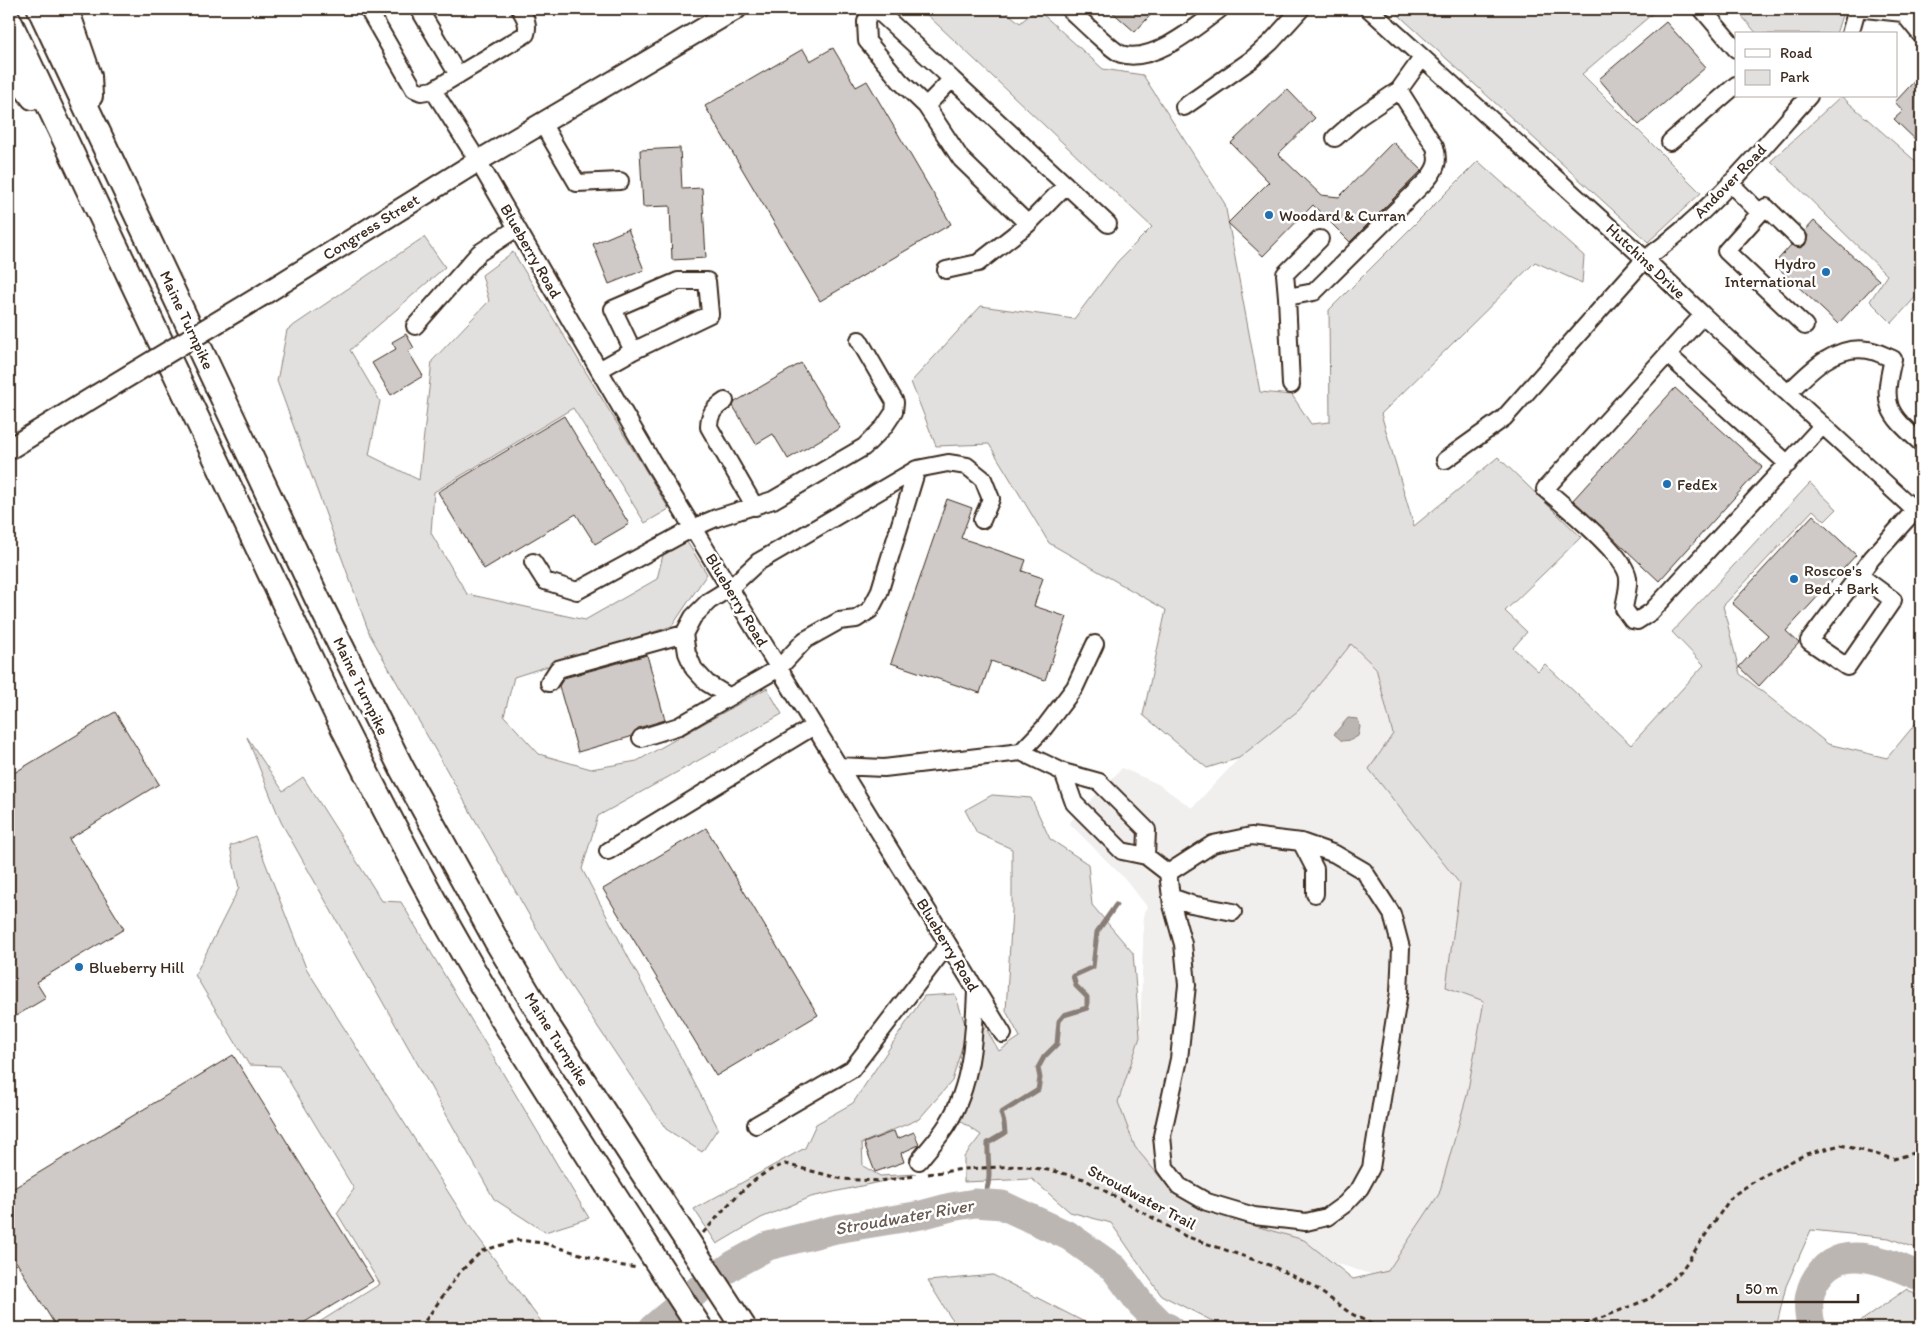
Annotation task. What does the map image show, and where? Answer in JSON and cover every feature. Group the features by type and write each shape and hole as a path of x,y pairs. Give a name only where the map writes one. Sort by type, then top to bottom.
{"highway":[{"name":"Maine Turnpike","path":"40,9 313,589 402,769 496,940 546,1022 744,1328"},
{"path":"66,9 89,76 92,118"},
{"name":"Maine Turnpike","path":"9,21 62,137 383,807 490,998 525,1056 700,1328"},
{"path":"9,65 62,137"}],"main road":[{"name":"Congress Street","path":"9,449 478,161 728,11"}],"street":[{"path":"368,9 414,89 421,92 433,90 526,34 528,30 526,19 520,9"},
{"path":"418,9 458,76"},
{"path":"870,9 866,22 867,41 900,81 926,106 961,159 1028,224"},
{"path":"876,9 1108,224"},
{"path":"1068,9 1120,54 1136,56 1158,50 1177,40 1220,9"},
{"path":"1184,107 1251,60 1271,42 1301,9"},
{"name":"Hutchins Drive","path":"1368,9 1645,259 1918,513"},
{"path":"1702,9 1735,48"},
{"path":"1851,32 1857,9"},
{"path":"1865,9 1905,11 1921,35"},
{"path":"1335,138 1359,117 1398,90 1422,58"},
{"path":"926,106 952,78"},
{"path":"1670,142 1735,86"},
{"name":"Blueberry Road","path":"433,90 478,161 693,528 1003,1034"},
{"path":"1287,297 1314,292 1428,180 1436,168 1438,158 1435,147 1426,129 1398,90"},
{"name":"Andover Road","path":"1445,460 1504,418 1645,259 1668,243 1730,184 1805,98"},
{"path":"542,123 577,183 620,180"},
{"path":"1730,184 1760,213"},
{"path":"946,270 978,263 1028,224 1066,185"},
{"path":"1798,238 1766,207 1726,251 1805,326"},
{"path":"415,326 479,253 517,228"},
{"path":"1291,384 1285,274 1320,239"},
{"path":"600,370 633,351 710,314 707,281 678,280 613,309 633,351"},
{"path":"1703,315 1545,489 1617,555 1628,576 1624,609 1632,620 1637,621 1651,612 1823,425"},
{"path":"533,562 545,581 578,591 693,528 716,518 773,500 864,447 884,427 894,412 895,402 859,340"},
{"path":"1788,393 1810,371 1830,357 1851,349 1868,350 1894,359 1886,394 1889,407 1894,417 1921,443"},
{"path":"1667,354 1788,464"},
{"path":"724,401 716,407 709,418 709,427 755,507"},
{"path":"730,696 707,683 694,668 687,653 684,634 693,617 709,601 730,588 758,562 917,469 948,463 967,466 984,478 991,498 982,520"},
{"path":"641,738 679,726 779,668 805,640 839,621 856,619 870,610 879,593 917,469"},
{"path":"1860,575 1893,600 1847,667 1809,641 1860,575 1918,513"},
{"path":"550,683 558,669 684,634"},
{"path":"1020,752 1044,728 1075,687 1095,644"},
{"path":"608,851 814,726"},
{"path":"838,766 884,768 1020,752 1063,772 1099,782 1147,830 1146,856"},
{"path":"1063,772 1074,803 1122,851 1146,856 1168,873 1171,897 1183,944 1187,985 1179,1059 1162,1136 1165,1167 1179,1186 1207,1202 1254,1216 1306,1222 1327,1217 1345,1204 1360,1188 1371,1168 1400,992 1400,948 1392,914 1364,871 1335,854 1301,842 1251,836 1214,844 1168,873"},
{"path":"1301,842 1314,869 1315,894"},
{"path":"1171,897 1191,904 1233,912"},
{"path":"756,1125 852,1069 948,944"},
{"path":"921,1170 947,1125 962,1094 974,1038 976,991"}],"path":[{"path":"1576,1328 1651,1298 1681,1272 1732,1196 1759,1178 1806,1154 1841,1145 1894,1159 1921,1151"},
{"name":"Stroudwater Trail","path":"700,1235 753,1179 785,1164 815,1170 842,1179 880,1181 921,1170 1020,1166 1054,1171 1084,1179 1185,1236 1272,1266 1310,1284 1350,1313 1379,1328"},
{"path":"420,1328 460,1272 482,1251 518,1240 543,1243 616,1265 644,1268"}],"shaded area":[{"path":"1351,644 1376,668 1393,734 1369,769 1460,884 1446,987 1484,1001 1467,1095 1439,1194 1383,1278 1332,1262 1304,1240 1238,1221 1174,1194 1135,1147 1118,1102 1140,1037 1144,911 1148,908 1127,881 1069,823 1122,768 1158,784 1192,808 1239,758 1299,710"},
{"path":"1348,718 1358,719 1360,727 1358,736 1351,740 1342,741 1334,734"}],"green space":[{"path":"921,9 1003,9 1020,23 1037,9 1103,69 1143,75 1225,204 1260,392 1292,395 1311,424 1330,422 1329,310 1478,161 1584,256 1582,283 1535,262 1381,414 1414,526 1498,457 1581,537 1505,611 1527,632 1513,648 1538,671 1545,664 1631,745 1704,665 1672,632 1810,483 1837,509 1825,521 1813,510 1723,606 1740,674 1828,744 1887,758 1921,717 1921,1250 1889,1238 1811,1230 1786,1286 1776,1328 1226,1328 1161,1295 1111,1223 1070,1212 1032,1179 964,1182 964,1157 981,1135 959,1120 971,1076 980,1018 999,1051 1020,1037 1006,1011 1012,911 1012,849 977,833 965,810 992,795 1031,798 1050,839 1088,864 1092,905 1133,953 1140,1037 1118,1102 1135,1147 1174,1194 1238,1221 1304,1240 1353,1279 1388,1271 1439,1194 1467,1095 1484,1001 1446,987 1460,884 1369,769 1393,734 1376,668 1351,644 1299,710 1239,758 1207,768 1143,715 1166,610 1049,543 989,444 936,446 911,382 981,306 1074,319 1118,261 1152,227"},
{"path":"1392,9 1658,9 1582,74 1701,193 1648,242"},
{"path":"1736,9 1844,9 1837,32 1755,32"},
{"path":"1839,98 1843,98 1921,166 1921,291 1892,323 1870,301 1887,275 1771,161"},
{"path":"424,237 445,267 350,350 380,401 369,455 419,480 432,361 489,301 482,275 513,252 669,509 645,523 573,408 434,492 431,533 467,594 585,620 657,579 663,555 687,542 707,574 672,626 514,677 504,716 539,754 591,769 637,761 767,688 782,714 598,816 582,869 718,1128 702,1152 666,1129 562,973 370,635 277,381 287,330"},
{"path":"247,737 283,791 303,777 382,901 401,902 589,1218 545,1232 494,1199 281,822"},
{"path":"255,836 306,968 471,1228 546,1328 310,1328 380,1284 337,1213 354,1189 280,1066 249,1065 195,975 239,888 230,846"},
{"path":"955,994 967,1030 952,1081 919,1119 862,1143 863,1166 880,1176 916,1174 811,1197 761,1218 717,1244 694,1209 805,1148 816,1124 853,1103 924,996"},
{"path":"993,1275 1096,1328 957,1328 928,1281"},
{"path":"1907,1289 1921,1299 1921,1328 1851,1328"}],"building":[{"path":"1109,9 1156,9 1135,32"},
{"path":"1666,22 1706,67 1639,125 1599,79"},
{"path":"833,48 856,87 867,81 951,224 820,301 705,106 803,49 810,61"},
{"path":"1921,74 1921,145 1894,119 1903,111 1895,102"},
{"path":"1287,89 1315,118 1278,154 1321,195 1339,197 1393,142 1422,170 1350,242 1313,205 1263,256 1228,223 1269,182 1231,143"},
{"path":"680,148 682,189 702,188 706,258 672,260 670,206 643,207 640,150"},
{"name":"Hydro International","path":"1814,221 1879,280 1838,324 1774,264 1791,245 1800,248 1805,245 1808,236 1805,231"},
{"path":"628,229 644,270 609,284 593,244"},
{"path":"406,334 414,348 408,351 423,376 391,395 372,363 396,349 392,342"},
{"path":"801,363 840,428 788,459 773,434 756,444 733,406 735,402"},
{"name":"FedEx","path":"1675,388 1762,467 1659,581 1573,500"},
{"path":"564,416 629,524 595,544 576,514 484,569 438,492"},
{"path":"947,499 972,508 961,538 1026,560 1022,571 1043,578 1034,606 1067,617 1045,680 991,661 980,693 891,663"},
{"name":"Roscoe's Bed + Bark","path":"1813,515 1856,555 1786,631 1799,643 1759,686 1739,667 1768,635 1732,603"},
{"path":"647,655 665,720 638,728 630,737 578,752 559,686 564,678"},
{"path":"115,712 159,784 69,839 124,929 36,982 46,998 9,1020 9,776"},
{"path":"706,828 818,1015 716,1076 603,889"},
{"path":"233,1055 373,1281 295,1328 57,1328 9,1250 9,1191"},
{"path":"894,1131 897,1139 914,1132 919,1145 901,1153 904,1162 875,1172 864,1143"}],"waterway":[{"path":"975,1203 985,1193 988,1186 988,1143 1005,1133 1001,1113 1038,1090 1040,1078 1038,1068 1044,1057 1057,1044 1059,1021 1064,1015 1087,1008 1087,997 1076,986 1073,976 1093,967 1097,932 1116,905"},
{"name":"Stroudwater River","path":"653,1328 698,1290 733,1265 768,1246 836,1229 921,1215 975,1203 1002,1205 1069,1236 1114,1268 1141,1304 1162,1325 1169,1328"},
{"name":"Stroudwater River","path":"1812,1328 1808,1305 1810,1294 1814,1283 1824,1269 1836,1261 1849,1257 1878,1260 1921,1277"}],"place":[{"name":"Woodard & Curran","path":"1269,215"},
{"name":"Hydro International","path":"1826,272"},
{"name":"FedEx","path":"1667,484"},
{"name":"Roscoe's Bed + Bark","path":"1794,579"},
{"name":"Blueberry Hill","path":"79,967"}]}
